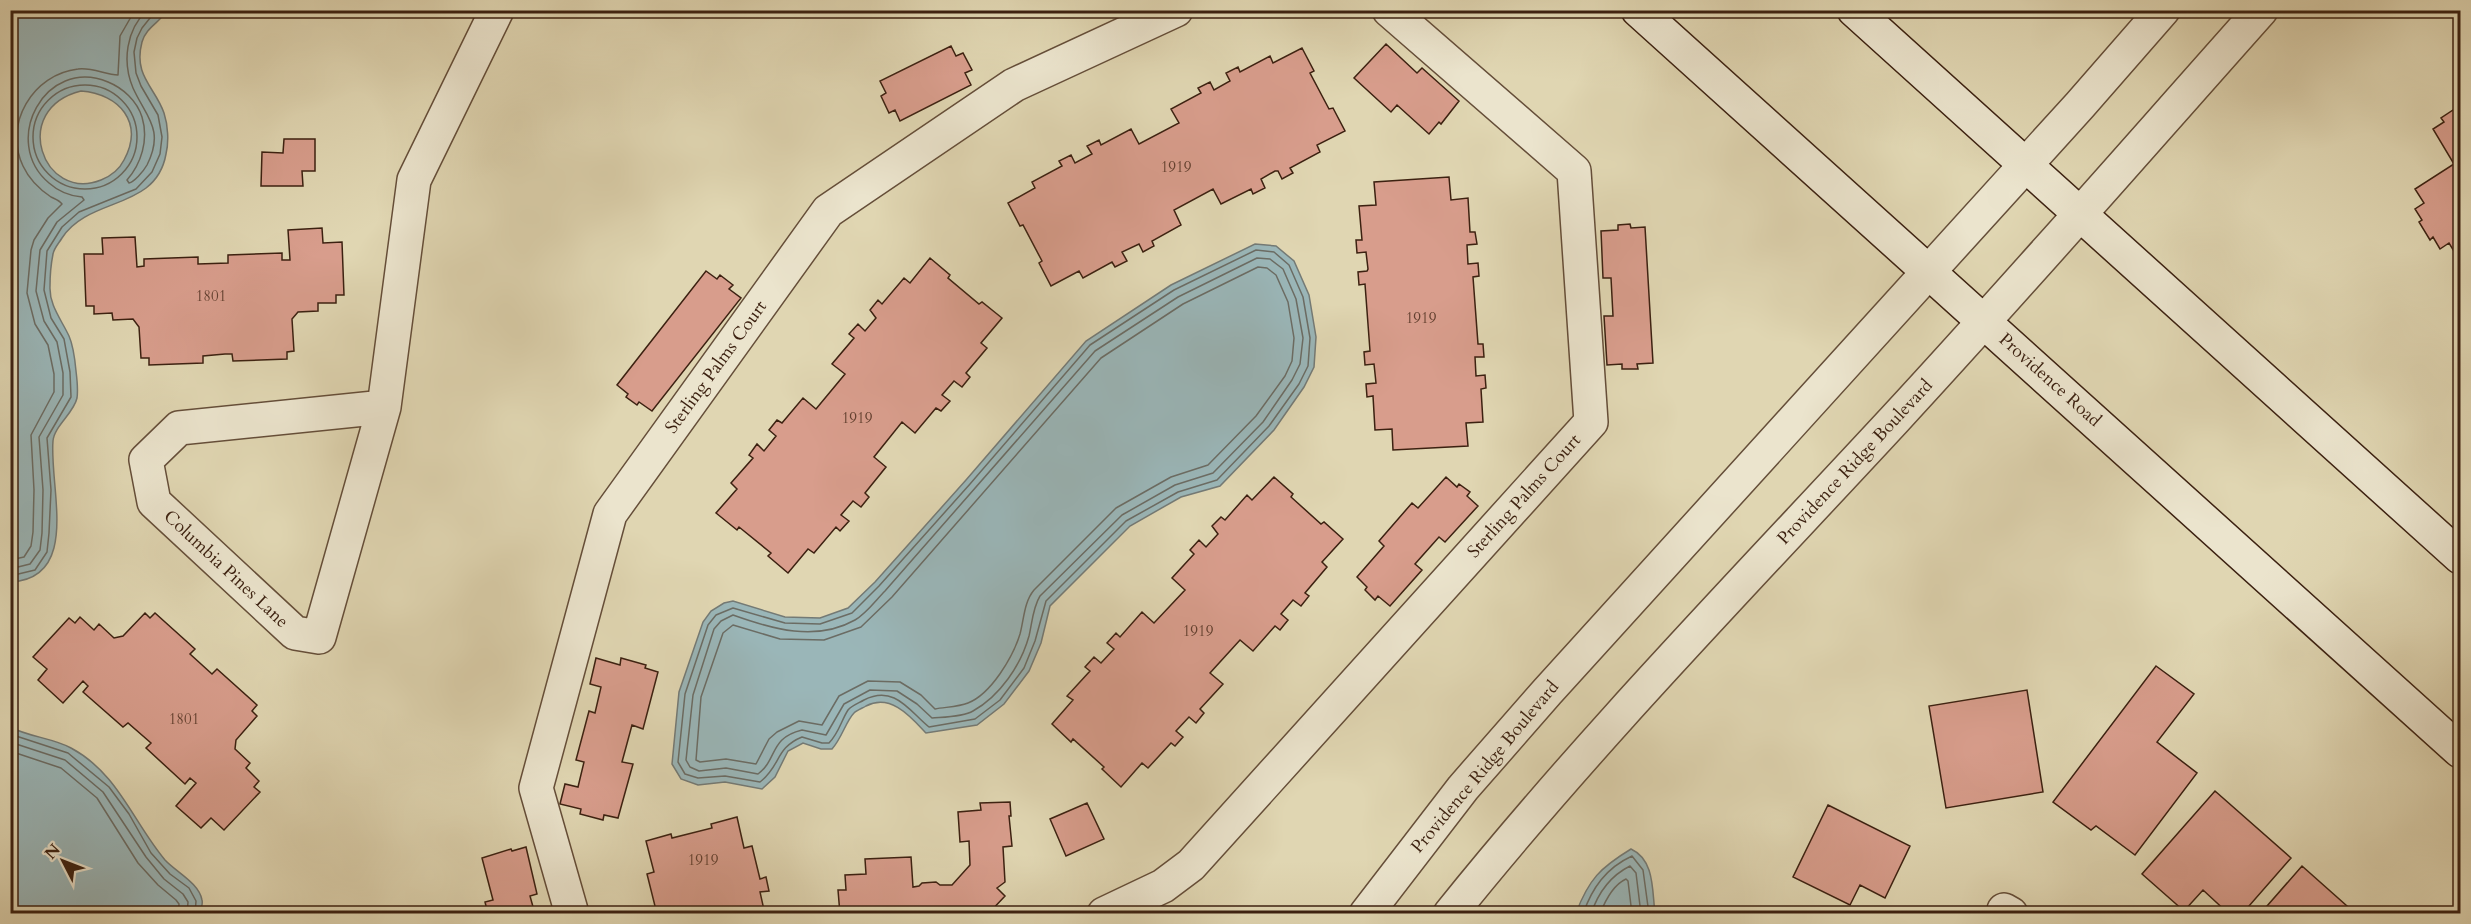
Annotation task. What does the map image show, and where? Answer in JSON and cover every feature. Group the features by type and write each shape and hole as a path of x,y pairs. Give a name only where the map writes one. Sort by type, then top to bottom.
{"street":[{"name":"Columbia Pines Lane","path":"384,407 178,428 146,460 154,502 295,633 319,637 384,407 414,180 497,10"},
{"name":"Sterling Palms Court","path":"572,914 536,788 610,514 828,211 1014,85 1176,10"},
{"name":"Sterling Palms Court","path":"1104,914 1163,886 1191,866 1591,422 1574,171 1389,10"},
{"name":"Providence Road","path":"1638,10 1985,320 2460,751"},
{"path":"1854,10 2460,557"},
{"name":"Providence Ridge Boulevard","path":"1366,914 1463,788 1524,718 2163,10"},
{"name":"Providence Ridge Boulevard","path":"1450,914 1515,833 1587,751 1985,320 2261,10"}],"water":[{"path":"11,10 166,11 144,37 140,54 143,73 160,104 166,123 167,149 160,172 136,195 88,215 74,225 55,248 50,293 53,306 72,344 77,378 77,398 54,435 53,441 57,527 54,548 47,565 33,577 11,582","holes":["81,91 95,93 117,104 125,113 131,134 129,147 117,170 101,180 81,184 63,178 50,167 42,151 40,133 46,116 59,101"]},
{"path":"1255,244 1276,246 1294,261 1309,295 1316,337 1314,367 1304,387 1274,430 1220,486 1181,497 1130,526 1050,606 1041,643 1029,671 1004,704 977,725 926,733 900,709 884,702 875,703 854,713 832,749 821,749 803,743 788,751 775,777 762,789 725,782 698,785 681,779 672,764 679,692 703,622 711,611 724,603 733,601 785,617 820,618 848,608 875,582 966,480 1086,341 1171,285"},
{"path":"10,727 71,748 101,771 124,799 165,860 196,888 202,902 200,913 11,913"},
{"path":"1631,849 1639,854 1648,868 1655,913 1576,913 1586,891 1597,875 1611,862"}],"building":[{"path":"1386,44 1417,73 1422,68 1459,101 1441,124 1439,122 1429,134 1397,105 1391,112 1354,78"},
{"path":"951,46 956,56 963,53 972,70 965,73 971,85 900,121 895,110 889,113 881,96 886,93 880,81"},
{"path":"1302,48 1314,71 1310,73 1329,109 1333,108 1345,131 1317,145 1320,152 1290,168 1293,173 1282,179 1278,171 1275,171 1261,179 1265,188 1253,194 1251,189 1221,204 1213,189 1174,210 1181,225 1152,241 1154,246 1143,252 1139,244 1122,252 1127,261 1115,267 1112,262 1083,278 1079,271 1051,286 1039,263 1042,261 1023,225 1020,226 1008,203 1035,188 1032,182 1062,166 1059,161 1071,155 1075,163 1092,154 1087,146 1099,140 1101,145 1131,129 1139,144 1179,123 1171,109 1201,93 1198,88 1210,82 1214,90 1230,81 1226,73 1238,67 1240,72 1270,56 1273,63"},
{"path":"2453,110 2456,115 2460,112 2460,261 2449,243 2440,249 2433,237 2430,240 2419,222 2422,220 2415,209 2424,203 2415,189 2454,164 2433,129 2444,122 2441,118"},
{"path":"284,139 315,139 315,171 302,171 303,186 261,186 262,152 283,153"},
{"path":"1449,177 1451,200 1468,198 1470,232 1475,232 1477,244 1467,245 1468,264 1478,263 1479,276 1473,277 1478,344 1483,344 1484,357 1475,357 1476,376 1485,375 1486,388 1481,389 1483,422 1466,423 1468,446 1393,450 1392,429 1375,430 1373,396 1367,397 1366,384 1376,383 1374,364 1365,365 1364,352 1370,351 1365,284 1359,285 1358,272 1368,269 1366,252 1357,253 1356,240 1362,240 1359,206 1376,205 1374,182"},
{"path":"1630,224 1631,228 1645,227 1653,363 1637,364 1638,369 1622,369 1622,364 1607,365 1604,316 1613,316 1611,278 1603,278 1601,231 1618,230 1618,225"},
{"path":"322,228 323,243 342,242 344,295 336,295 336,303 318,303 318,311 298,312 292,319 294,351 287,352 287,359 233,361 232,354 225,354 203,356 203,363 149,365 149,358 141,358 139,327 133,319 113,320 112,313 94,314 94,306 86,306 84,254 103,254 102,238 135,237 137,267 144,266 144,259 198,257 198,264 228,263 228,255 282,253 282,260 290,260 288,230"},
{"path":"930,258 950,275 948,278 979,304 982,302 1002,318 981,343 987,348 966,373 970,377 962,387 954,381 942,395 950,401 941,411 936,408 915,433 902,422 874,457 886,467 865,493 869,497 861,507 853,501 841,515 849,521 840,531 836,527 814,553 808,549 788,573 768,556 771,553 739,527 737,530 716,513 737,489 731,483 753,458 749,455 757,444 764,451 776,436 769,430 777,420 782,423 803,398 816,409 845,374 832,364 854,338 849,334 858,324 865,331 876,318 870,310 878,300 882,304 904,278 910,283"},
{"path":"706,271 717,279 720,275 733,285 729,289 741,298 652,411 639,402 637,405 626,397 628,394 617,385"},
{"path":"1274,477 1293,494 1291,497 1321,524 1324,522 1343,539 1322,562 1327,567 1305,593 1309,596 1301,606 1293,600 1281,614 1288,620 1280,630 1275,626 1253,651 1240,640 1210,673 1223,684 1200,709 1204,713 1196,723 1189,717 1176,731 1183,737 1175,746 1171,743 1148,768 1142,763 1121,787 1102,769 1104,767 1073,739 1071,742 1052,724 1073,700 1067,696 1090,671 1085,667 1094,657 1101,663 1114,649 1107,643 1116,633 1120,637 1142,612 1154,623 1185,590 1172,578 1194,554 1190,550 1199,540 1206,547 1218,534 1212,526 1221,517 1225,520 1247,495 1252,500"},
{"path":"1446,477 1457,487 1459,484 1470,492 1467,496 1478,506 1445,542 1439,537 1415,564 1422,570 1390,606 1378,596 1375,600 1357,577 1384,546 1379,541 1412,503 1418,508"},
{"path":"145,613 150,618 155,613 195,649 190,654 212,674 217,669 257,705 252,711 257,716 236,740 235,749 250,763 246,768 259,781 254,787 260,792 224,830 211,818 201,828 176,806 196,783 190,778 185,784 146,748 151,743 128,723 123,727 83,692 88,686 83,681 63,703 38,680 47,669 33,657 69,618 75,623 80,617 94,630 99,624 114,638 123,636"},
{"path":"596,658 620,665 621,658 646,665 645,668 658,672 643,729 632,725 622,762 633,764 618,818 604,815 603,820 580,814 581,809 560,804 565,784 578,787 584,762 576,760 589,711 595,713 601,687 590,684"},
{"path":"2156,666 2194,694 2157,742 2197,773 2135,855 2096,826 2091,830 2053,802"},
{"path":"2027,690 2043,792 1946,808 1929,706"},
{"path":"2215,791 2291,858 2242,914 2229,914 2203,890 2184,911 2142,874"},
{"path":"1010,802 1012,846 1003,847 1005,882 997,888 1005,896 988,914 982,914 978,910 974,914 840,914 838,890 846,890 845,875 866,874 865,859 911,857 913,887 922,883 936,882 940,885 952,885 970,865 969,841 960,842 958,812 981,810 980,803"},
{"path":"1087,803 1104,839 1066,856 1050,819"},
{"path":"1828,805 1910,846 1885,898 1860,885 1850,905 1793,877"},
{"path":"737,817 744,848 752,846 760,879 766,877 769,891 760,892 764,910 773,909 775,914 651,914 650,908 655,906 647,874 654,872 646,841 671,834 672,838 712,828 711,824"},
{"path":"526,847 537,894 530,896 535,914 488,914 485,902 493,900 482,858"},
{"path":"2302,866 2356,914 2260,914"}]}
